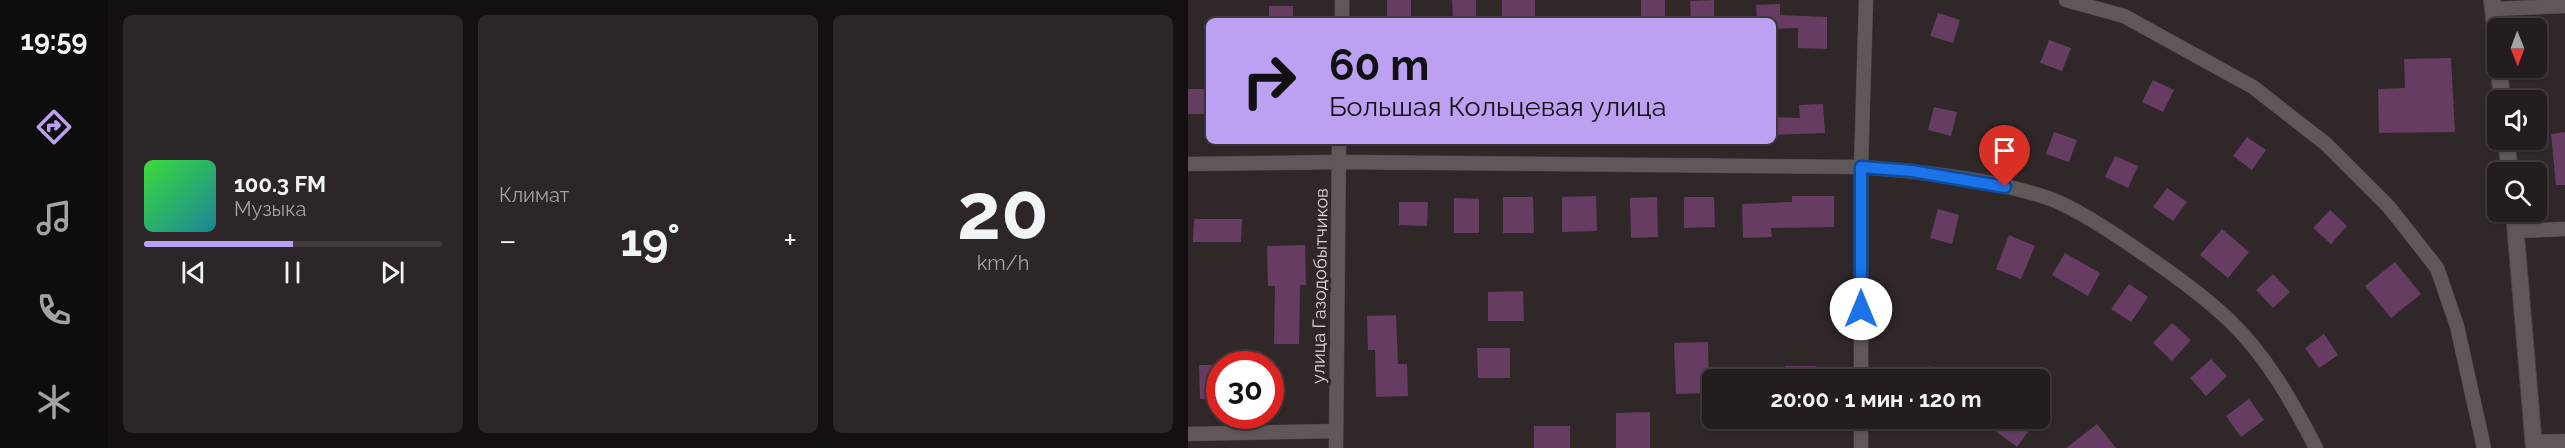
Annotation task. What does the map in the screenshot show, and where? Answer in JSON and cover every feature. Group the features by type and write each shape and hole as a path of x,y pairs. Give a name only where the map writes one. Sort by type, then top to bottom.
{"street":[{"path":"1342,0 1342,18"},
{"path":"1861,369 1861,167 1866,0"},
{"path":"2066,0 2124,16 2253,87 2326,144 2389,207 2437,268 2457,326 2484,448"},
{"path":"2493,4 2565,6"},
{"name":"улица Газодобытчиков","path":"1336,448 1339,144"},
{"path":"1188,164 1339,162 1861,167 1912,171 1985,182 2047,197 2110,231 2179,278 2230,322 2274,374 2316,448"},
{"path":"2515,222 2534,445 2565,441"},
{"path":"2516,231 2565,229"},
{"path":"1861,429 1861,448"},
{"path":"1188,434 1336,431"}],"building":[{"path":"1387,0 1411,0 1411,18 1387,18"},
{"path":"1452,0 1476,0 1476,18 1453,18"},
{"path":"1502,0 1535,0 1535,18 1502,18"},
{"path":"1641,0 1665,0 1665,18 1641,18"},
{"path":"1714,0 1714,18 1691,18 1690,1"},
{"path":"1780,4 1780,15 1827,17 1827,49 1798,48 1798,28 1776,29 1776,18 1757,18 1756,5"},
{"path":"1269,6 1293,6 1293,18 1269,18"},
{"path":"1938,13 1960,20 1953,43 1930,36"},
{"path":"2049,40 2071,48 2062,71 2040,63"},
{"path":"2451,58 2455,132 2379,133 2378,89 2405,88 2404,59"},
{"path":"2153,80 2174,90 2163,112 2142,102"},
{"path":"1188,89 1204,89 1205,114 1188,114"},
{"path":"1823,104 1825,133 1776,135 1776,117 1800,118 1799,105"},
{"path":"1934,107 1957,112 1951,136 1928,130"},
{"path":"2054,132 2077,140 2069,162 2046,154"},
{"path":"2565,132 2565,185 2556,185 2551,134"},
{"path":"2247,137 2266,150 2252,170 2233,156"},
{"path":"2115,156 2138,166 2128,188 2105,177"},
{"path":"2167,188 2187,202 2173,221 2153,207"},
{"path":"1596,196 1597,231 1562,232 1562,197"},
{"path":"1792,196 1834,196 1834,227 1771,228 1772,237 1743,238 1742,204 1792,202"},
{"path":"1503,197 1533,197 1534,233 1503,233"},
{"path":"1657,197 1658,237 1631,238 1630,198"},
{"path":"1684,197 1714,197 1715,227 1684,228"},
{"path":"1454,198 1479,199 1479,233 1454,233"},
{"path":"1399,202 1428,202 1427,226 1399,225"},
{"path":"1938,209 1959,215 1952,244 1930,238"},
{"path":"2330,210 2347,226 2331,244 2313,228"},
{"path":"1194,219 1242,219 1241,242 1193,242"},
{"path":"2222,229 2249,252 2228,278 2200,255"},
{"path":"2009,235 2035,246 2021,279 1996,269"},
{"path":"1305,245 1306,285 1300,285 1299,344 1274,344 1275,286 1268,286 1267,246"},
{"path":"2065,253 2100,273 2088,296 2052,275"},
{"path":"2395,262 2421,294 2391,318 2365,286"},
{"path":"2273,274 2290,292 2273,308 2256,290"},
{"path":"2129,284 2148,297 2131,322 2111,309"},
{"path":"1523,291 1524,321 1488,321 1488,292"},
{"path":"1396,315 1398,364 1407,364 1408,396 1376,397 1375,350 1368,350 1367,316"},
{"path":"2172,323 2191,340 2172,361 2153,343"},
{"path":"2324,334 2338,355 2319,368 2305,348"},
{"path":"1708,342 1709,369 1702,369 1702,393 1676,394 1674,343"},
{"path":"1477,348 1510,348 1510,378 1478,378"},
{"path":"2211,359 2227,376 2206,396 2190,378"},
{"path":"1199,365 1206,365 1206,399 1200,399"},
{"path":"1785,366 1816,366 1816,369 1785,369"},
{"path":"2249,399 2264,420 2241,437 2226,416"},
{"path":"1650,412 1650,448 1616,448 1616,413"},
{"path":"2097,424 2116,448 2066,448"},
{"path":"1534,426 1570,426 1570,448 1534,448"},
{"path":"1993,429 2030,429 2017,447"}],"route":[{"path":"1861,309 1861,167 1912,171 2005,187"}]}
